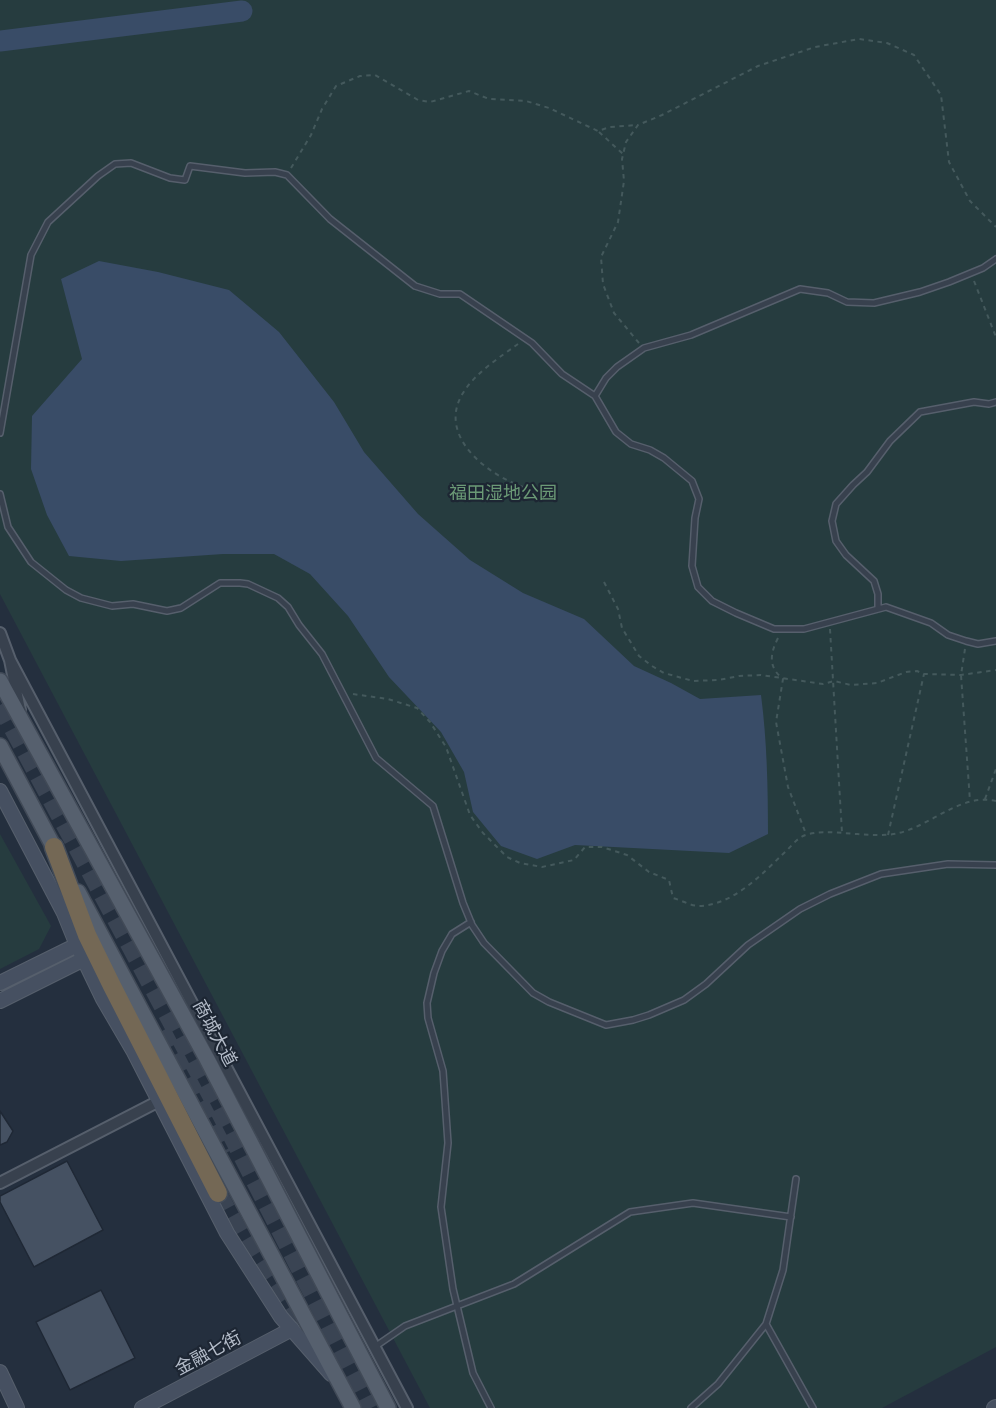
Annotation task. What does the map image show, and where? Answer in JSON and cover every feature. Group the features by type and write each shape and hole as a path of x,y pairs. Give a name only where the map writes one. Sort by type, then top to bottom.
{"highway":[{"path":"54,847 87,935 218,1192"}],"main road":[{"name":"商城大道","path":"0,681 207,1059 388,1408"},
{"path":"0,746 353,1408"}],"street":[{"path":"0,633 10,660 407,1408"},
{"path":"10,660 22,723"},
{"path":"0,791 64,913 84,960 228,1233 281,1317 341,1386"},
{"path":"0,983 77,945"},
{"path":"0,1001 84,960"},
{"path":"0,1183 159,1101"},
{"name":"金融七街","path":"142,1408 292,1329"},
{"path":"0,1372 17,1408"}],"lane":[{"path":"0,433 31,255 48,222 98,176 115,164 131,162 170,178 185,180 190,166 245,173 275,172 287,175 330,219 415,286 440,294 460,294 525,338 562,374 595,396 616,432 631,444 650,450 664,458 692,481 699,499 694,518 692,566 698,587 712,601 723,608 774,629 804,629 886,607 931,623 948,635 966,641 978,644 996,641"},
{"path":"595,396 606,378 617,367 644,348 691,336 800,290 828,293 847,302 874,303 920,292 983,268 996,259"},
{"path":"878,609 878,594 874,581 846,555 836,541 832,521 836,504 867,472 890,441 920,412 974,402 989,404 996,402"},
{"path":"0,494 8,527 22,550 37,568 66,590 81,598 112,606 133,604 167,611 181,608 220,583 248,584 278,598 288,607 322,654 376,758 433,807 463,903 484,943 533,993 549,1002 606,1024 633,1020 684,1000 706,984 748,945 800,909 830,894 880,874 948,864 996,865"},
{"path":"471,922 452,934 442,951 427,1004 428,1018 443,1071 448,1143 441,1207 457,1307 473,1372 491,1408"},
{"path":"691,1408 718,1384 766,1324 783,1270 796,1179"},
{"path":"375,1346 405,1326 514,1284 630,1212 693,1203 791,1217"},
{"path":"766,1324 813,1408"}],"path":[{"path":"598,131 610,127 638,125 758,66 815,47 859,39 887,43 914,55 942,95 948,162 970,201 996,228"},
{"path":"287,175 336,86 360,76 375,75 418,100 430,102 469,92 489,99 526,101 549,108 598,131 623,154"},
{"path":"638,125 626,142 623,154 624,182 618,222 601,257 603,284 614,313 644,348"},
{"path":"971,273 996,337"},
{"path":"525,338 499,358 464,392 455,409 455,427 465,447 485,467 522,487 559,500"},
{"path":"604,582 618,609 622,627 639,656 651,666 693,681 761,675 823,684 834,681 851,685 884,681 906,672 961,675 996,670"},
{"path":"830,622 842,833"},
{"path":"783,630 771,655 772,668 783,679"},
{"path":"966,641 961,675 970,801"},
{"path":"888,835 924,674"},
{"path":"783,679 776,722 788,787 806,834"},
{"path":"342,693 388,699 417,708 430,722 446,747 470,815 507,857 520,863 542,867 574,860 585,847 602,847 627,855 649,872 669,880 673,898 698,906 720,902 759,878 797,839 806,834 888,835 920,825 970,801 978,802 985,799 996,801"},
{"path":"985,799 996,770"}],"green space":[{"name":"福田湿地公园","path":"0,0 996,0 996,1347 882,1408 430,1408 0,594"},
{"path":"0,834 51,926 39,949 0,969"}],"water":[{"path":"99,261 158,272 229,290 279,332 334,402 364,452 418,514 470,560 523,593 584,619 634,666 700,699 761,695 767,764 768,834 729,853 575,845 537,859 501,846 473,812 464,772 441,732 389,677 348,616 310,574 274,554 223,554 121,561 69,556 47,515 31,469 32,416 82,359 61,279"}],"building":[{"path":"0,1111 13,1131 7,1142 0,1145"},
{"path":"67,1161 103,1230 34,1267 0,1202 0,1196"},
{"path":"101,1290 135,1358 70,1390 36,1322"}],"waterway":[{"path":"0,41 242,11"}],"tunnel":[{"path":"0,705 215,1103 371,1408"},
{"path":"162,1031 226,1153"},
{"path":"218,1193 263,1271 315,1345"}]}
